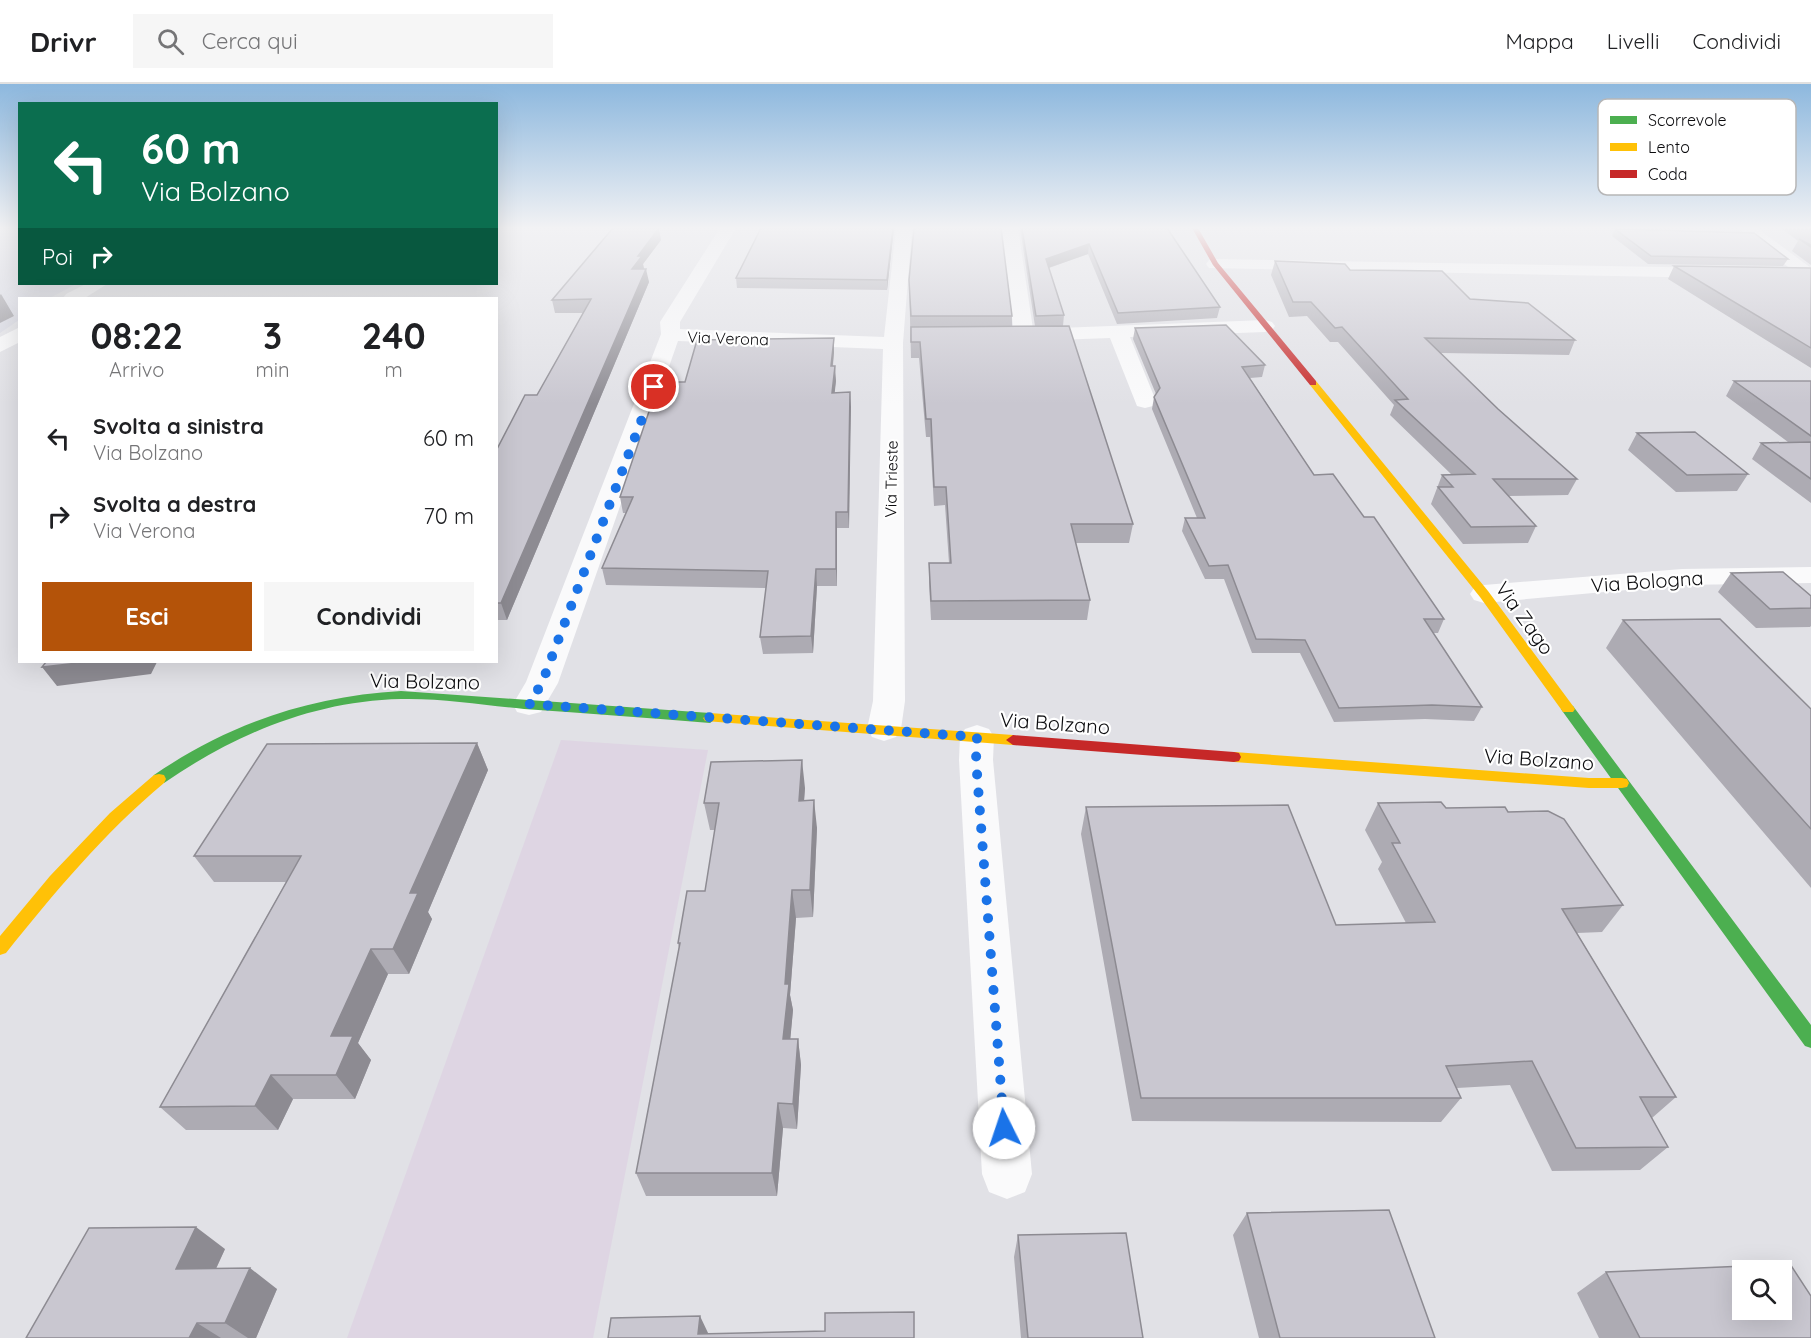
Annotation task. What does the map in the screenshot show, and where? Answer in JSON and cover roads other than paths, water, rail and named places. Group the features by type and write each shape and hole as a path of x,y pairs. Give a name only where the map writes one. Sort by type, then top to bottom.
{"street":[{"path":"74,297 93,287"},
{"path":"671,334 670,322 692,287"},
{"name":"Via Trieste","path":"884,729 889,689 903,287"},
{"path":"1018,287 1024,335"},
{"name":"Via Zago","path":"1233,287 1484,594 1811,1040"},
{"path":"1000,335 1265,326"},
{"path":"1118,332 1145,401"},
{"path":"0,346 18,334"},
{"name":"Via Verona","path":"529,704 542,683 599,534 671,334 678,336 902,337"},
{"name":"Via Bologna","path":"1484,594 1682,578 1811,575"},
{"name":"Via Bolzano","path":"0,948 106,823 172,769 236,734 322,705 384,696 884,729 1589,783 1622,783"},
{"path":"977,737 976,760 1007,1174"}]}
